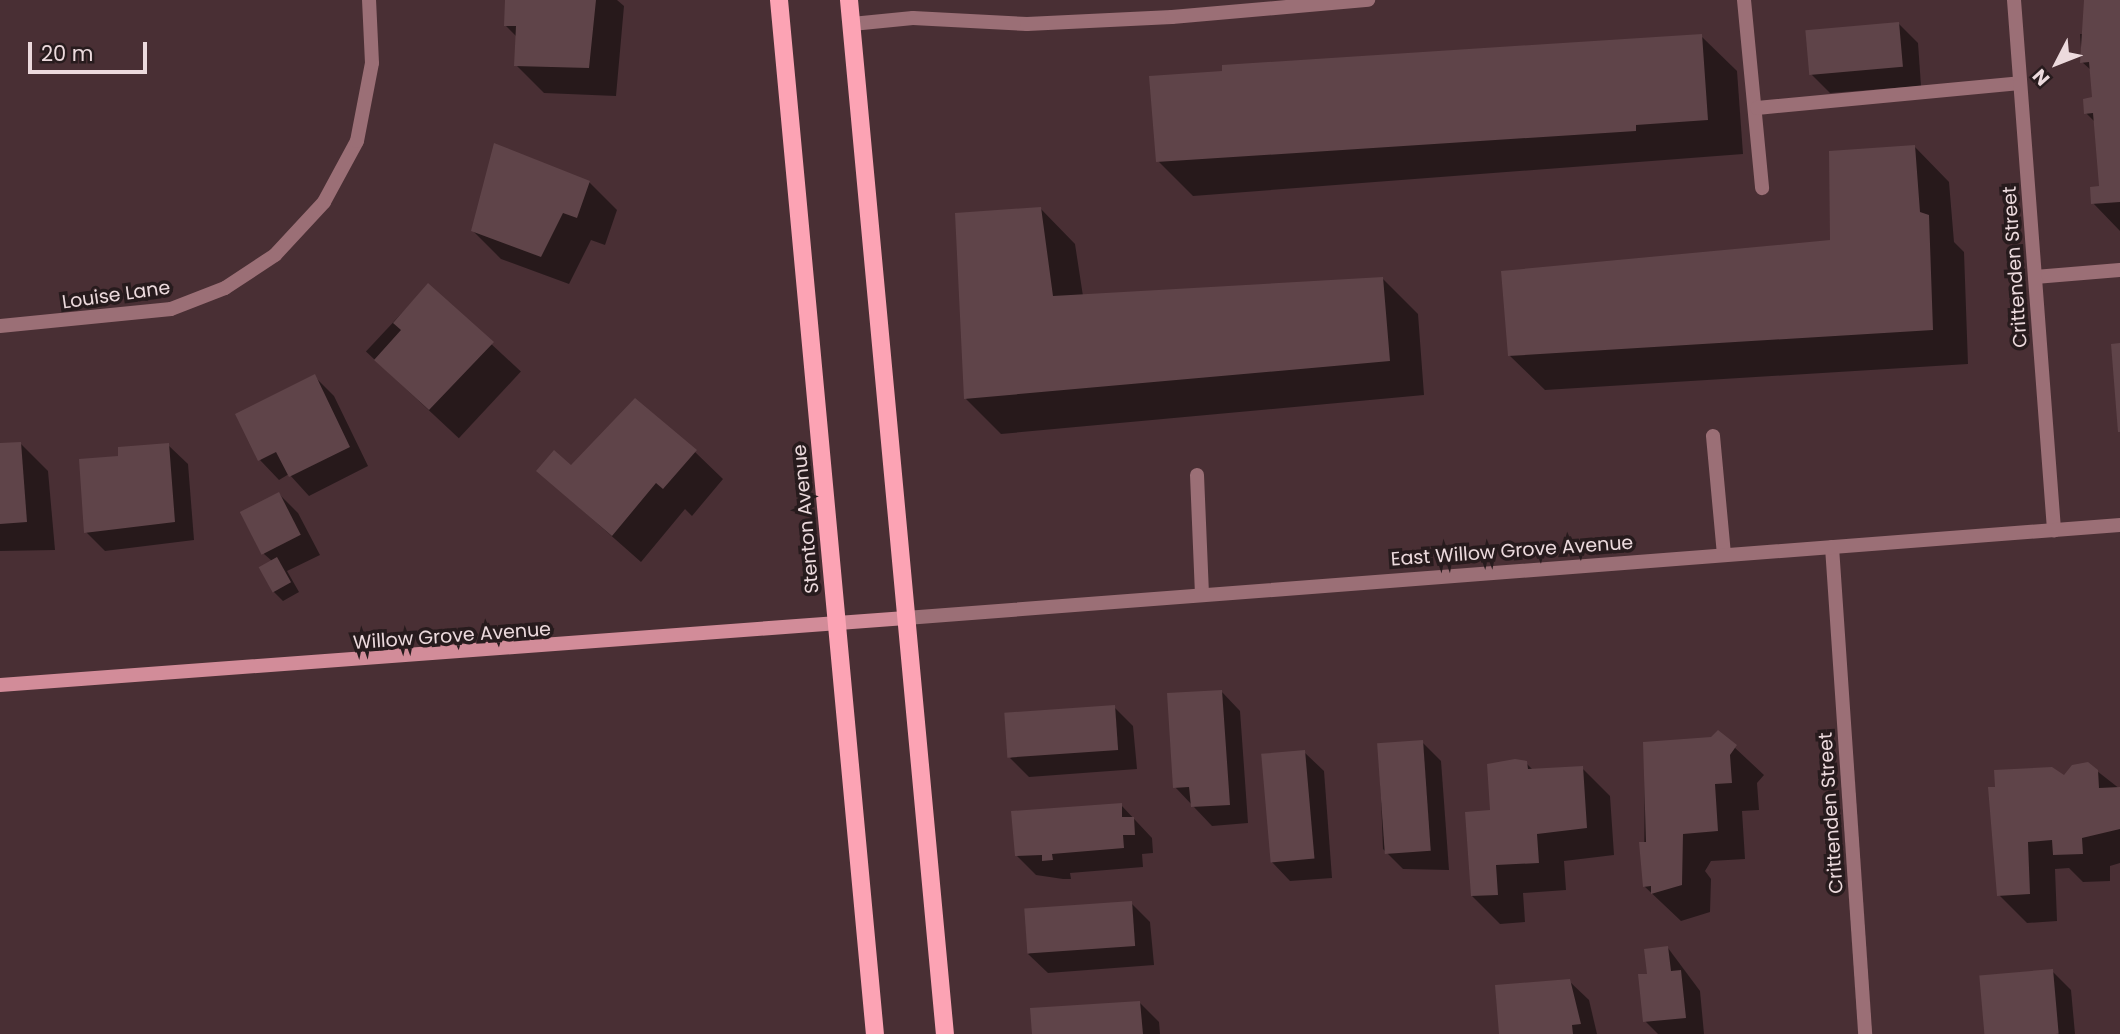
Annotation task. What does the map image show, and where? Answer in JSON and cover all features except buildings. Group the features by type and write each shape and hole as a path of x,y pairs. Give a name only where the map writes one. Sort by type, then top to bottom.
{"main road":[{"name":"Stenton Avenue","path":"779,0 875,1034"},
{"path":"849,0 945,1034"}],"street":[{"name":"Louise Lane","path":"0,326 171,309 225,288 275,255 324,202 357,141 372,63 369,0"},
{"path":"852,24 913,18 1027,24 1172,17 1368,0"},
{"path":"1744,0 1757,108 1762,188"},
{"name":"Crittenden Street","path":"2014,0 2054,530"},
{"path":"1757,108 2021,83"},
{"path":"2035,277 2120,270"},
{"path":"1713,436 1724,554"},
{"path":"1197,475 1202,595"},
{"name":"East Willow Grove Avenue","path":"906,618 2120,525"},
{"name":"Crittenden Street","path":"1832,547 1865,1034"},
{"name":"Willow Grove Avenue","path":"0,685 837,627 906,618"}]}
